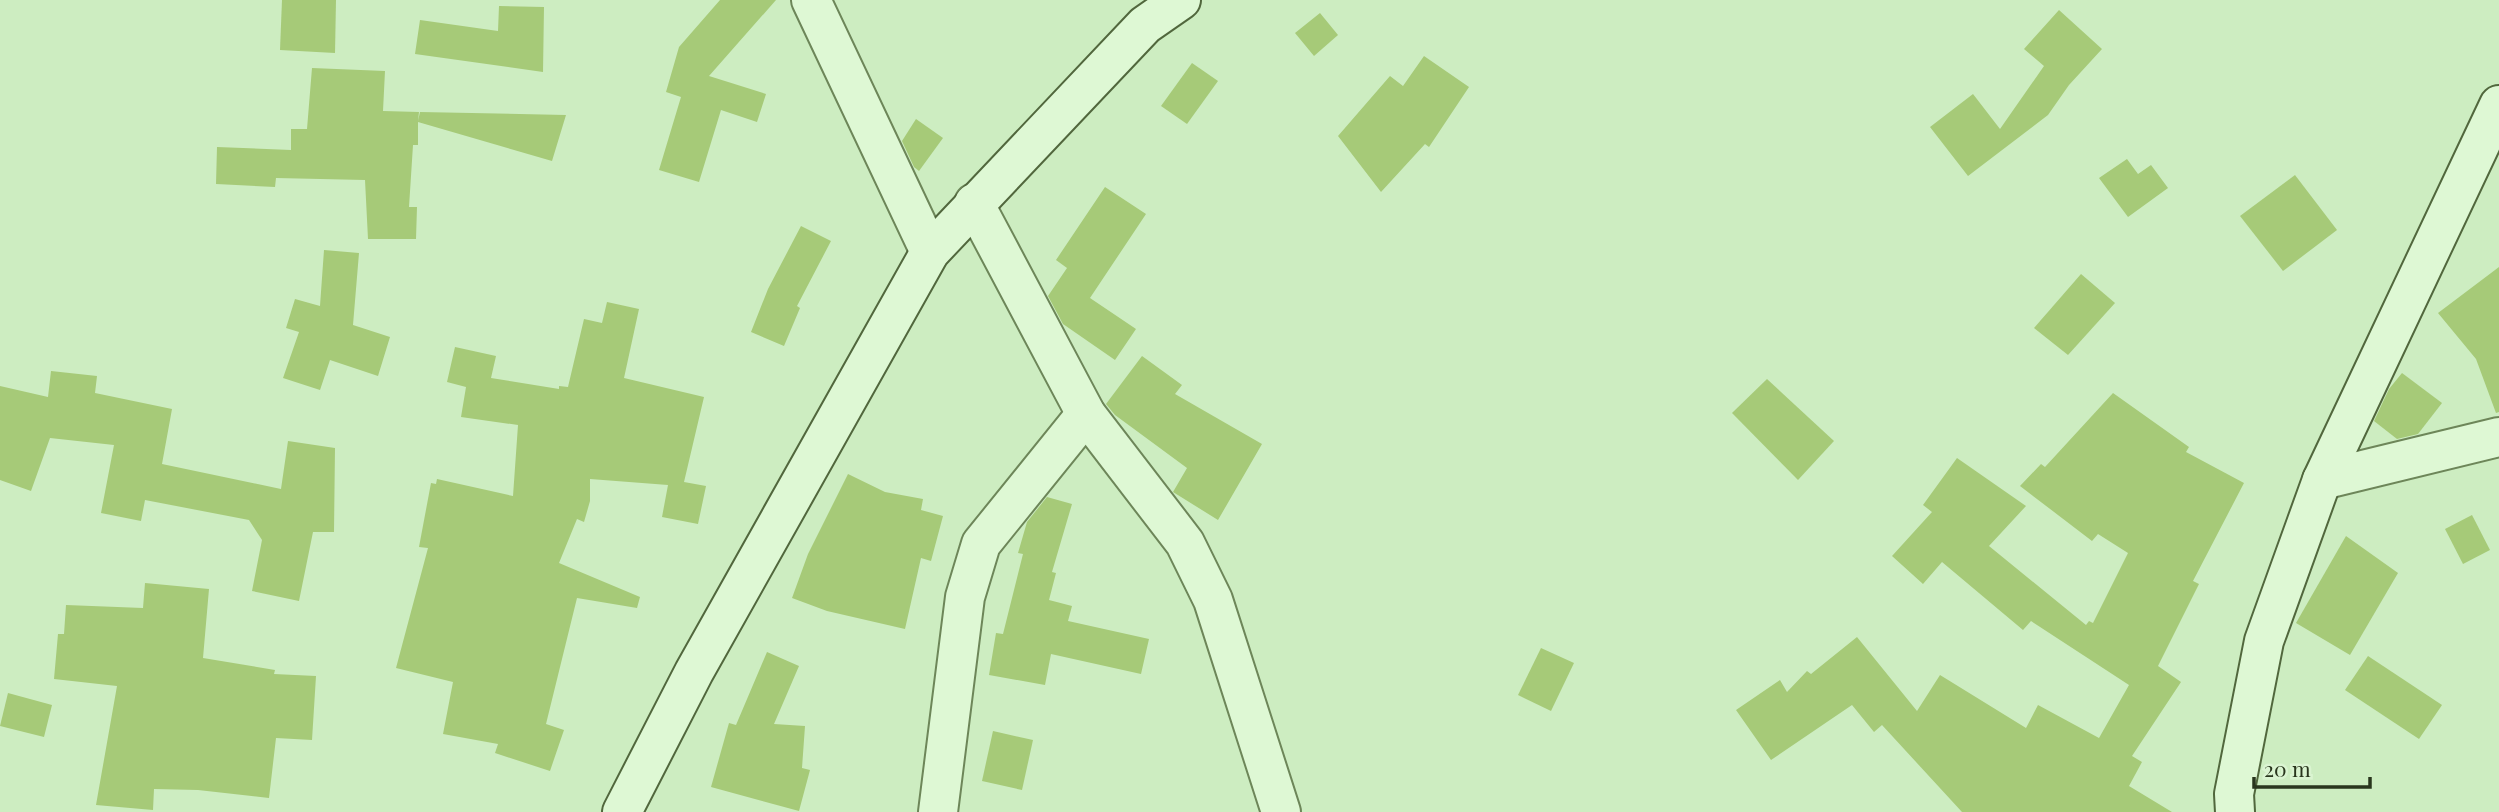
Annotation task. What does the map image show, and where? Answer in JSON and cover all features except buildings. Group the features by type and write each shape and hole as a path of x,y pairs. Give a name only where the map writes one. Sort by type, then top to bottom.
{"street":[{"path":"811,0 930,252"},
{"path":"622,812 694,671 930,252 974,202 1145,25 1181,0"},
{"path":"2235,812 2234,794 2264,641 2322,480 2499,105"},
{"path":"974,202 1086,414 1185,543 1213,600 1281,812"},
{"path":"938,812 965,597 981,544 1086,414"},
{"path":"2322,480 2499,437"}]}
